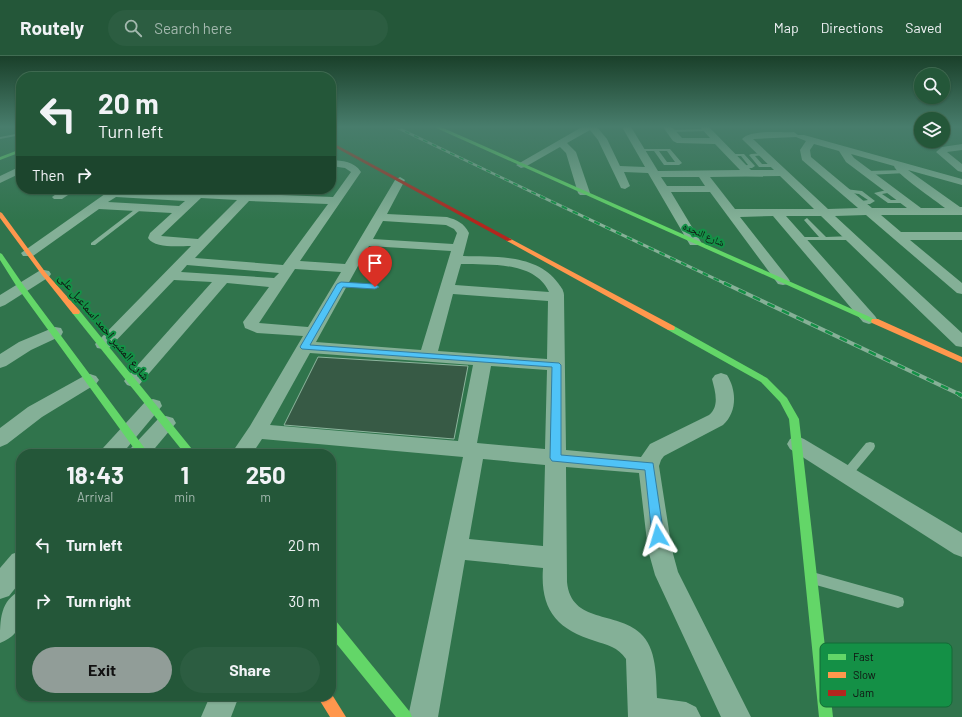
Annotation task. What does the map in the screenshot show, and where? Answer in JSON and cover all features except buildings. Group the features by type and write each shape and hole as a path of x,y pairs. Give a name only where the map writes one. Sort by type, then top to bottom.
{"street":[{"path":"360,158 758,376 778,391 791,410 794,419 820,661"},
{"name":"شارع النجده","path":"504,158 962,360"},
{"path":"520,165 533,158"},
{"path":"573,158 584,193"},
{"path":"625,186 612,158 630,158"},
{"path":"645,158 695,242"},
{"path":"734,158 745,170"},
{"path":"770,158 786,168 824,212 962,342"},
{"path":"806,158 962,290"},
{"path":"849,158 918,211"},
{"path":"871,158 900,168 962,182"},
{"path":"948,158 962,170"},
{"path":"314,332 261,329 251,325 251,320 356,172 352,166 336,164"},
{"path":"617,170 702,174 815,166"},
{"path":"900,168 959,211"},
{"path":"0,180 16,172"},
{"path":"702,174 783,281"},
{"path":"244,449 257,431 400,180"},
{"path":"665,189 714,189"},
{"path":"58,197 63,194"},
{"path":"28,253 112,194"},
{"path":"200,194 155,234 154,238 161,240 202,243"},
{"path":"103,344 249,194"},
{"path":"256,194 289,199 336,202"},
{"path":"289,199 293,194"},
{"path":"96,205 181,210"},
{"path":"733,213 959,211"},
{"path":"777,213 869,319"},
{"name":"شارع المشير احمد اسماعيل على","path":"0,214 44,274 103,344 187,449"},
{"path":"378,217 440,221 454,223 462,229 463,233 428,356"},
{"path":"897,236 962,236"},
{"path":"364,242 457,254 528,267 548,278 553,284 557,297 556,594 567,614 576,621 586,626 627,639 638,652 640,660 643,713 686,717"},
{"path":"0,255 21,287 129,432 139,449"},
{"path":"183,262 350,268"},
{"path":"0,302 21,287 44,274"},
{"path":"170,275 278,283"},
{"path":"133,381 223,279"},
{"path":"447,290 557,297"},
{"path":"0,362 25,346 55,332"},
{"path":"305,347 556,365"},
{"path":"423,717 455,548 483,360"},
{"path":"721,379 726,406 723,414 716,420 657,450 651,457 649,466 660,550 665,569 736,717"},
{"path":"0,439 41,409 90,380"},
{"path":"114,449 153,406"},
{"path":"144,449 166,423"},
{"path":"257,431 649,466"},
{"path":"796,444 962,546"},
{"path":"455,548 555,558"},
{"path":"0,587 16,568"},
{"path":"0,630 16,609"},
{"path":"336,632 405,717"},
{"path":"216,717 223,701"},
{"path":"328,701 340,717"},
{"path":"825,707 826,717"}],"lane":[{"path":"661,158 666,164 679,164 675,158"},
{"path":"875,165 886,173"},
{"path":"867,173 886,173 900,168"},
{"path":"93,244 140,208"},
{"path":"807,220 824,238"},
{"path":"800,239 852,238"},
{"path":"341,284 375,287"},
{"path":"846,475 870,446"},
{"path":"811,578 898,602"}],"railway":[{"path":"460,158 542,197"},
{"path":"540,196 726,284"},
{"path":"724,283 959,394"}],"traffic: fast":[{"path":"506,158 875,321"},
{"path":"0,255 21,287 140,449"},
{"path":"76,312 187,449"},
{"path":"671,328 764,380 784,400 794,419 820,661"},
{"path":"336,632 405,717"},
{"path":"825,707 826,717"}],"traffic: slow":[{"path":"0,214 44,274 76,312"},
{"path":"509,240 671,328"},
{"path":"875,321 962,360"},
{"path":"328,701 339,717"}],"traffic: jam":[{"path":"358,158 509,240"}],"route":[{"path":"375,287 341,284 305,347 556,365 556,458 649,466 658,536"}]}
